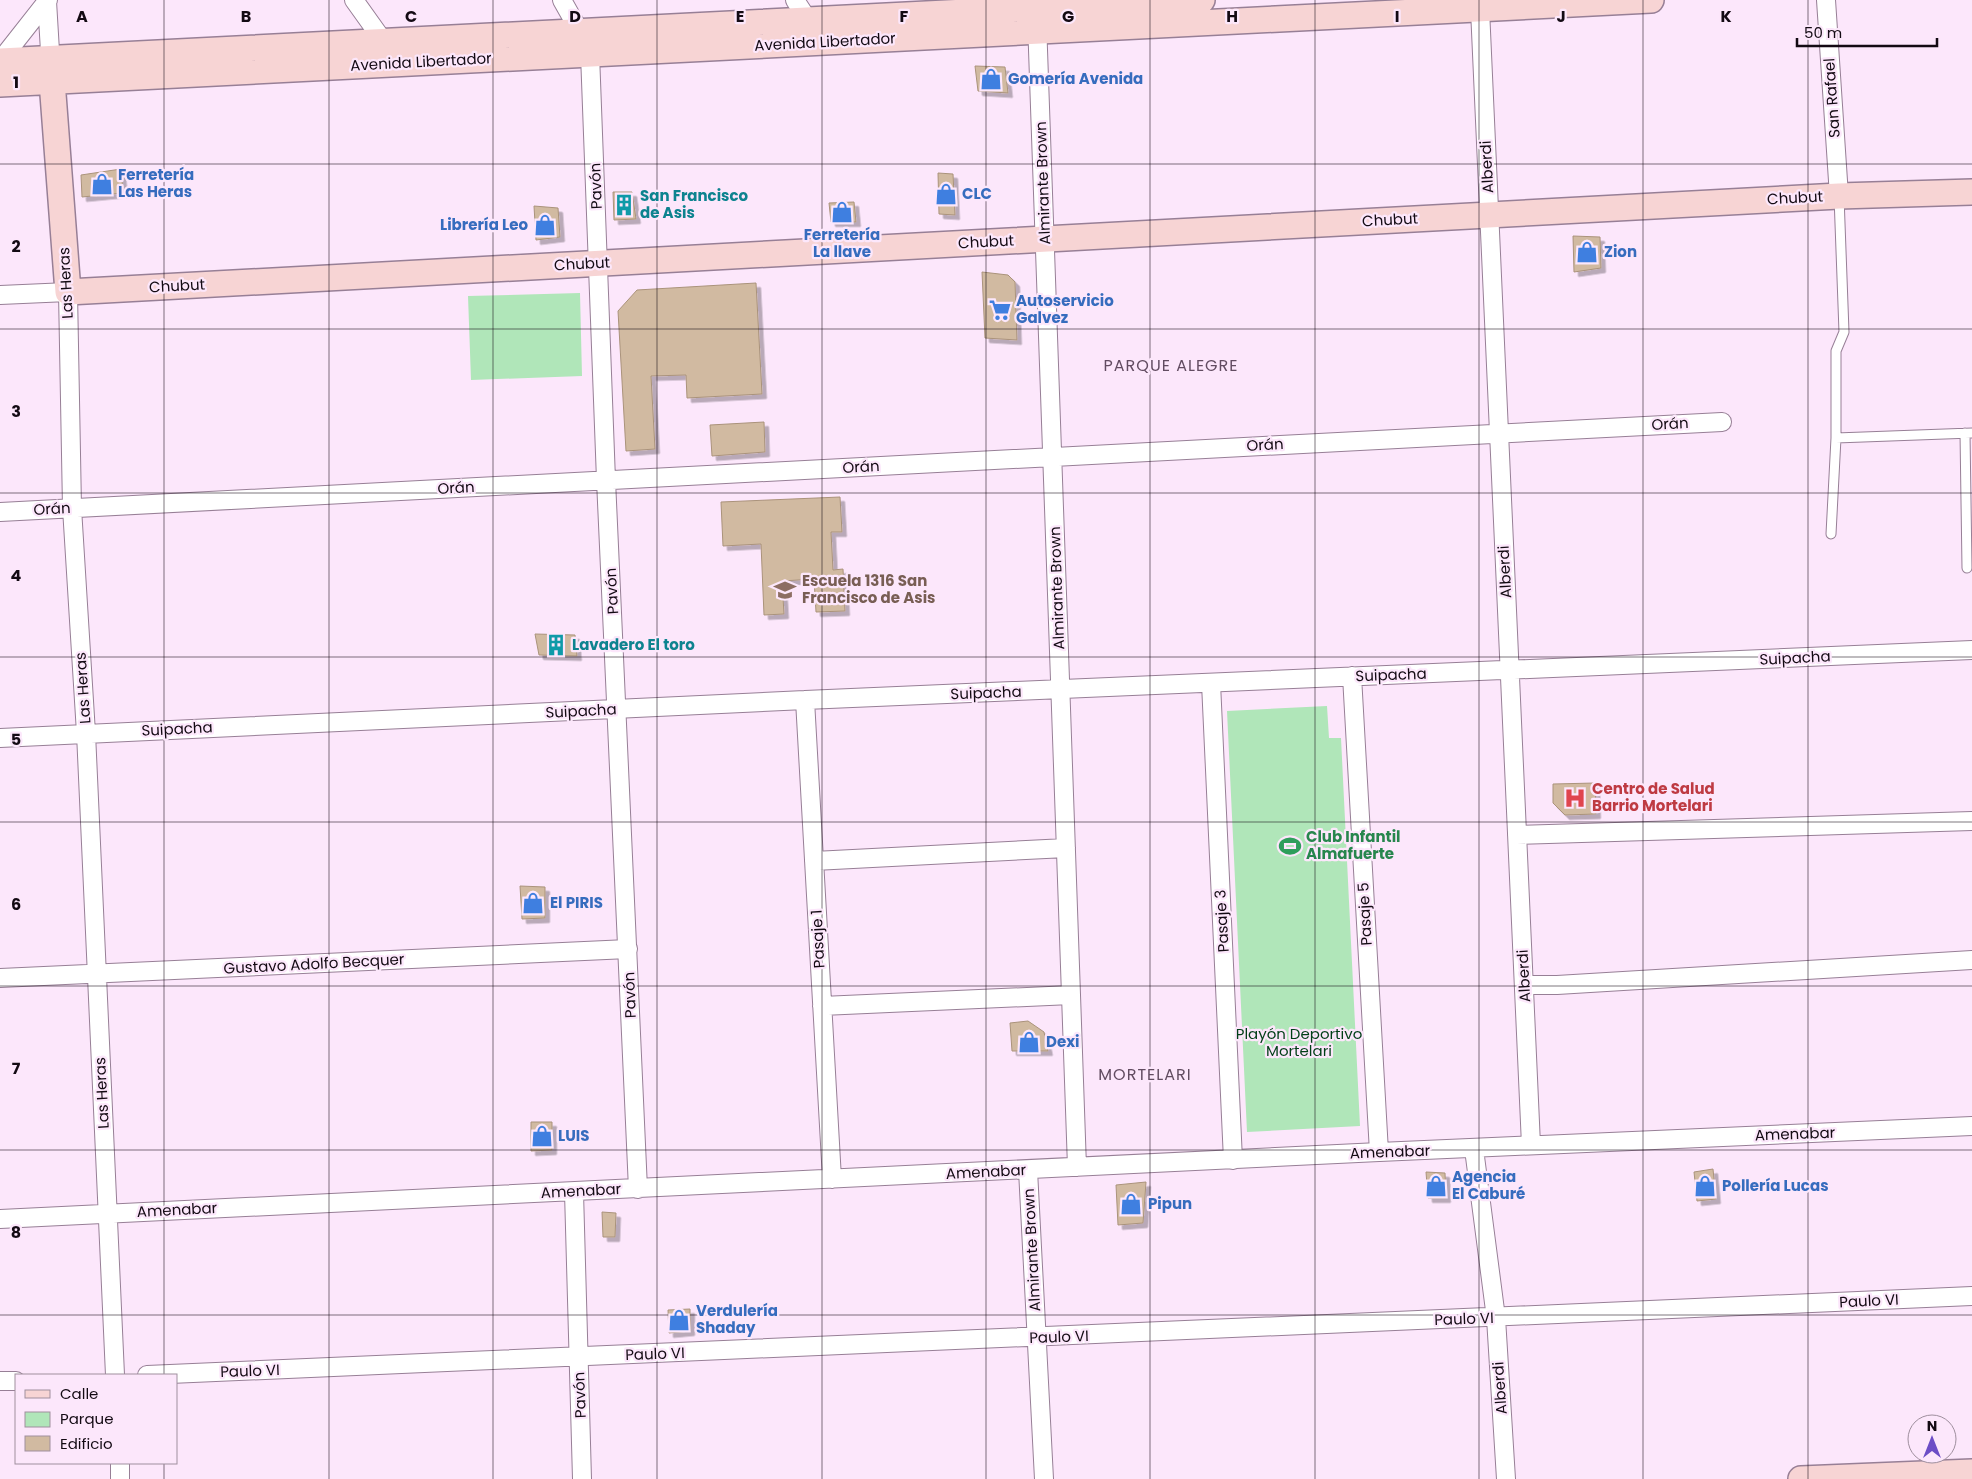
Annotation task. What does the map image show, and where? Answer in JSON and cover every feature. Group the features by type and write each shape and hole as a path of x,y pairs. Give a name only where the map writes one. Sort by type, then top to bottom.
{"main road":[{"name":"Avenida Libertador","path":"0,61 51,70 585,43 1038,20 1095,11 1202,0"},
{"name":"Avenida Libertador","path":"1095,11 1651,0"},
{"name":"Avenida Libertador","path":"0,84 51,70 384,42 585,43 801,10 1038,20"},
{"name":"Las Heras","path":"51,70 68,292"},
{"name":"Chubut","path":"68,292 1839,196 1972,192"},
{"path":"1801,1479 1972,1472"}],"street":[{"path":"354,0 384,42"},
{"name":"Pavón","path":"562,0 585,43 599,263 606,480 618,710 638,1189"},
{"name":"San Rafael","path":"1826,0 1839,196"},
{"path":"0,61 48,1"},
{"name":"Las Heras","path":"48,1 51,70"},
{"name":"Alberdi","path":"1477,4 1489,215 1531,1146"},
{"name":"Almirante Brown","path":"1038,20 1076,1167"},
{"name":"Las Heras","path":"68,292 72,508 86,733 115,1374"},
{"name":"Chubut","path":"0,295 68,292"},
{"name":"Orán","path":"0,512 1722,422"},
{"name":"Suipacha","path":"0,738 804,700 1972,650"},
{"name":"Pasaje 5","path":"1352,676 1379,1152"},
{"name":"Pasaje 3","path":"1211,683 1233,1160"},
{"name":"Pasaje 1","path":"804,700 832,1179"},
{"path":"1517,835 1972,821"},
{"path":"814,861 1066,848"},
{"name":"Gustavo Adolfo Becquer","path":"0,978 628,949"},
{"path":"1524,985 1557,985 1972,960"},
{"path":"822,1006 1070,995"},
{"name":"Amenabar","path":"0,1219 1379,1152 1972,1126"},
{"name":"Alberdi","path":"1474,1149 1496,1318 1506,1479"},
{"name":"Almirante Brown","path":"1028,1170 1044,1479"},
{"name":"Pavón","path":"574,1192 582,1479"},
{"name":"Paulo VI","path":"171,1374 1037,1338 1972,1296"},
{"path":"0,1382 15,1381"},
{"path":"120,1464 120,1479"}],"lane":[{"path":"1831,534 1836,438 1836,351 1844,332 1839,196"},
{"path":"1836,438 1969,433 1967,568"}],"green space":[{"path":"580,293 582,376 471,380 468,296"},
{"name":"Playón Deportivo Mortelari","path":"1327,706 1329,738 1341,738 1360,1126 1247,1132 1227,711"}],"building":[{"name":"Gomería Avenida","path":"975,66 1005,67 1008,93 978,91"},
{"name":"Ferretería Las Heras","path":"121,169 123,193 82,197 81,175"},
{"name":"CLC","path":"938,173 953,174 955,215 939,214"},
{"name":"San Francisco de Asis","path":"613,192 632,192 636,219 614,220"},
{"name":"Ferretería La llave","path":"854,202 856,222 831,222 829,203"},
{"path":"534,206 558,208 560,237 536,240"},
{"name":"Zion","path":"1573,236 1600,237 1601,268 1574,272"},
{"name":"Autoservicio Galvez","path":"982,272 1008,275 1015,282 1017,340 985,338"},
{"path":"756,283 762,394 687,398 686,375 651,376 655,449 626,451 618,311 637,290"},
{"path":"764,422 765,452 712,456 710,425"},
{"path":"840,497 842,532 831,532 833,570 843,569 845,611 816,612 814,579 782,581 784,614 764,615 761,544 723,546 721,502"},
{"name":"Lavadero El toro","path":"535,634 575,635 577,656 539,655"},
{"path":"1595,783 1596,814 1565,815 1553,803 1553,784"},
{"name":"El PIRIS","path":"520,886 545,887 545,918 522,919"},
{"name":"Dexi","path":"1028,1021 1044,1032 1048,1051 1012,1051 1010,1023"},
{"name":"LUIS","path":"531,1122 552,1122 552,1150 531,1151"},
{"name":"Pollería Lucas","path":"1713,1169 1716,1199 1697,1201 1694,1172"},
{"name":"Agencia El Caburé","path":"1426,1172 1445,1173 1446,1198 1428,1198"},
{"name":"Pipun","path":"1146,1182 1143,1223 1118,1225 1116,1185"},
{"path":"602,1212 616,1213 615,1237 603,1237"},
{"name":"Verdulería Shaday","path":"690,1309 690,1331 669,1333 668,1310"}],"place":[{"name":"Gomería Avenida","path":"991,79"},
{"name":"Ferretería Las Heras","path":"102,184"},
{"name":"CLC","path":"946,194"},
{"name":"San Francisco de Asis","path":"624,205"},
{"name":"Ferretería La llave","path":"842,212"},
{"name":"Librería Leo","path":"545,225"},
{"name":"Zion","path":"1587,252"},
{"name":"Autoservicio Galvez","path":"1000,310"},
{"name":"Escuela 1316 San Francisco de Asis","path":"785,590"},
{"name":"Lavadero El toro","path":"556,645"},
{"name":"Centro de Salud Barrio Mortelari","path":"1575,798"},
{"name":"Club Infantil Almafuerte","path":"1290,846"},
{"name":"El PIRIS","path":"533,903"},
{"name":"Dexi","path":"1029,1042"},
{"name":"LUIS","path":"542,1136"},
{"name":"Agencia El Caburé","path":"1436,1186"},
{"name":"Pollería Lucas","path":"1705,1186"},
{"name":"Pipun","path":"1131,1204"},
{"name":"Verdulería Shaday","path":"679,1320"}],"district":[{"name":"PARQUE ALEGRE","path":"1171,365"},
{"name":"MORTELARI","path":"1145,1074"}]}
